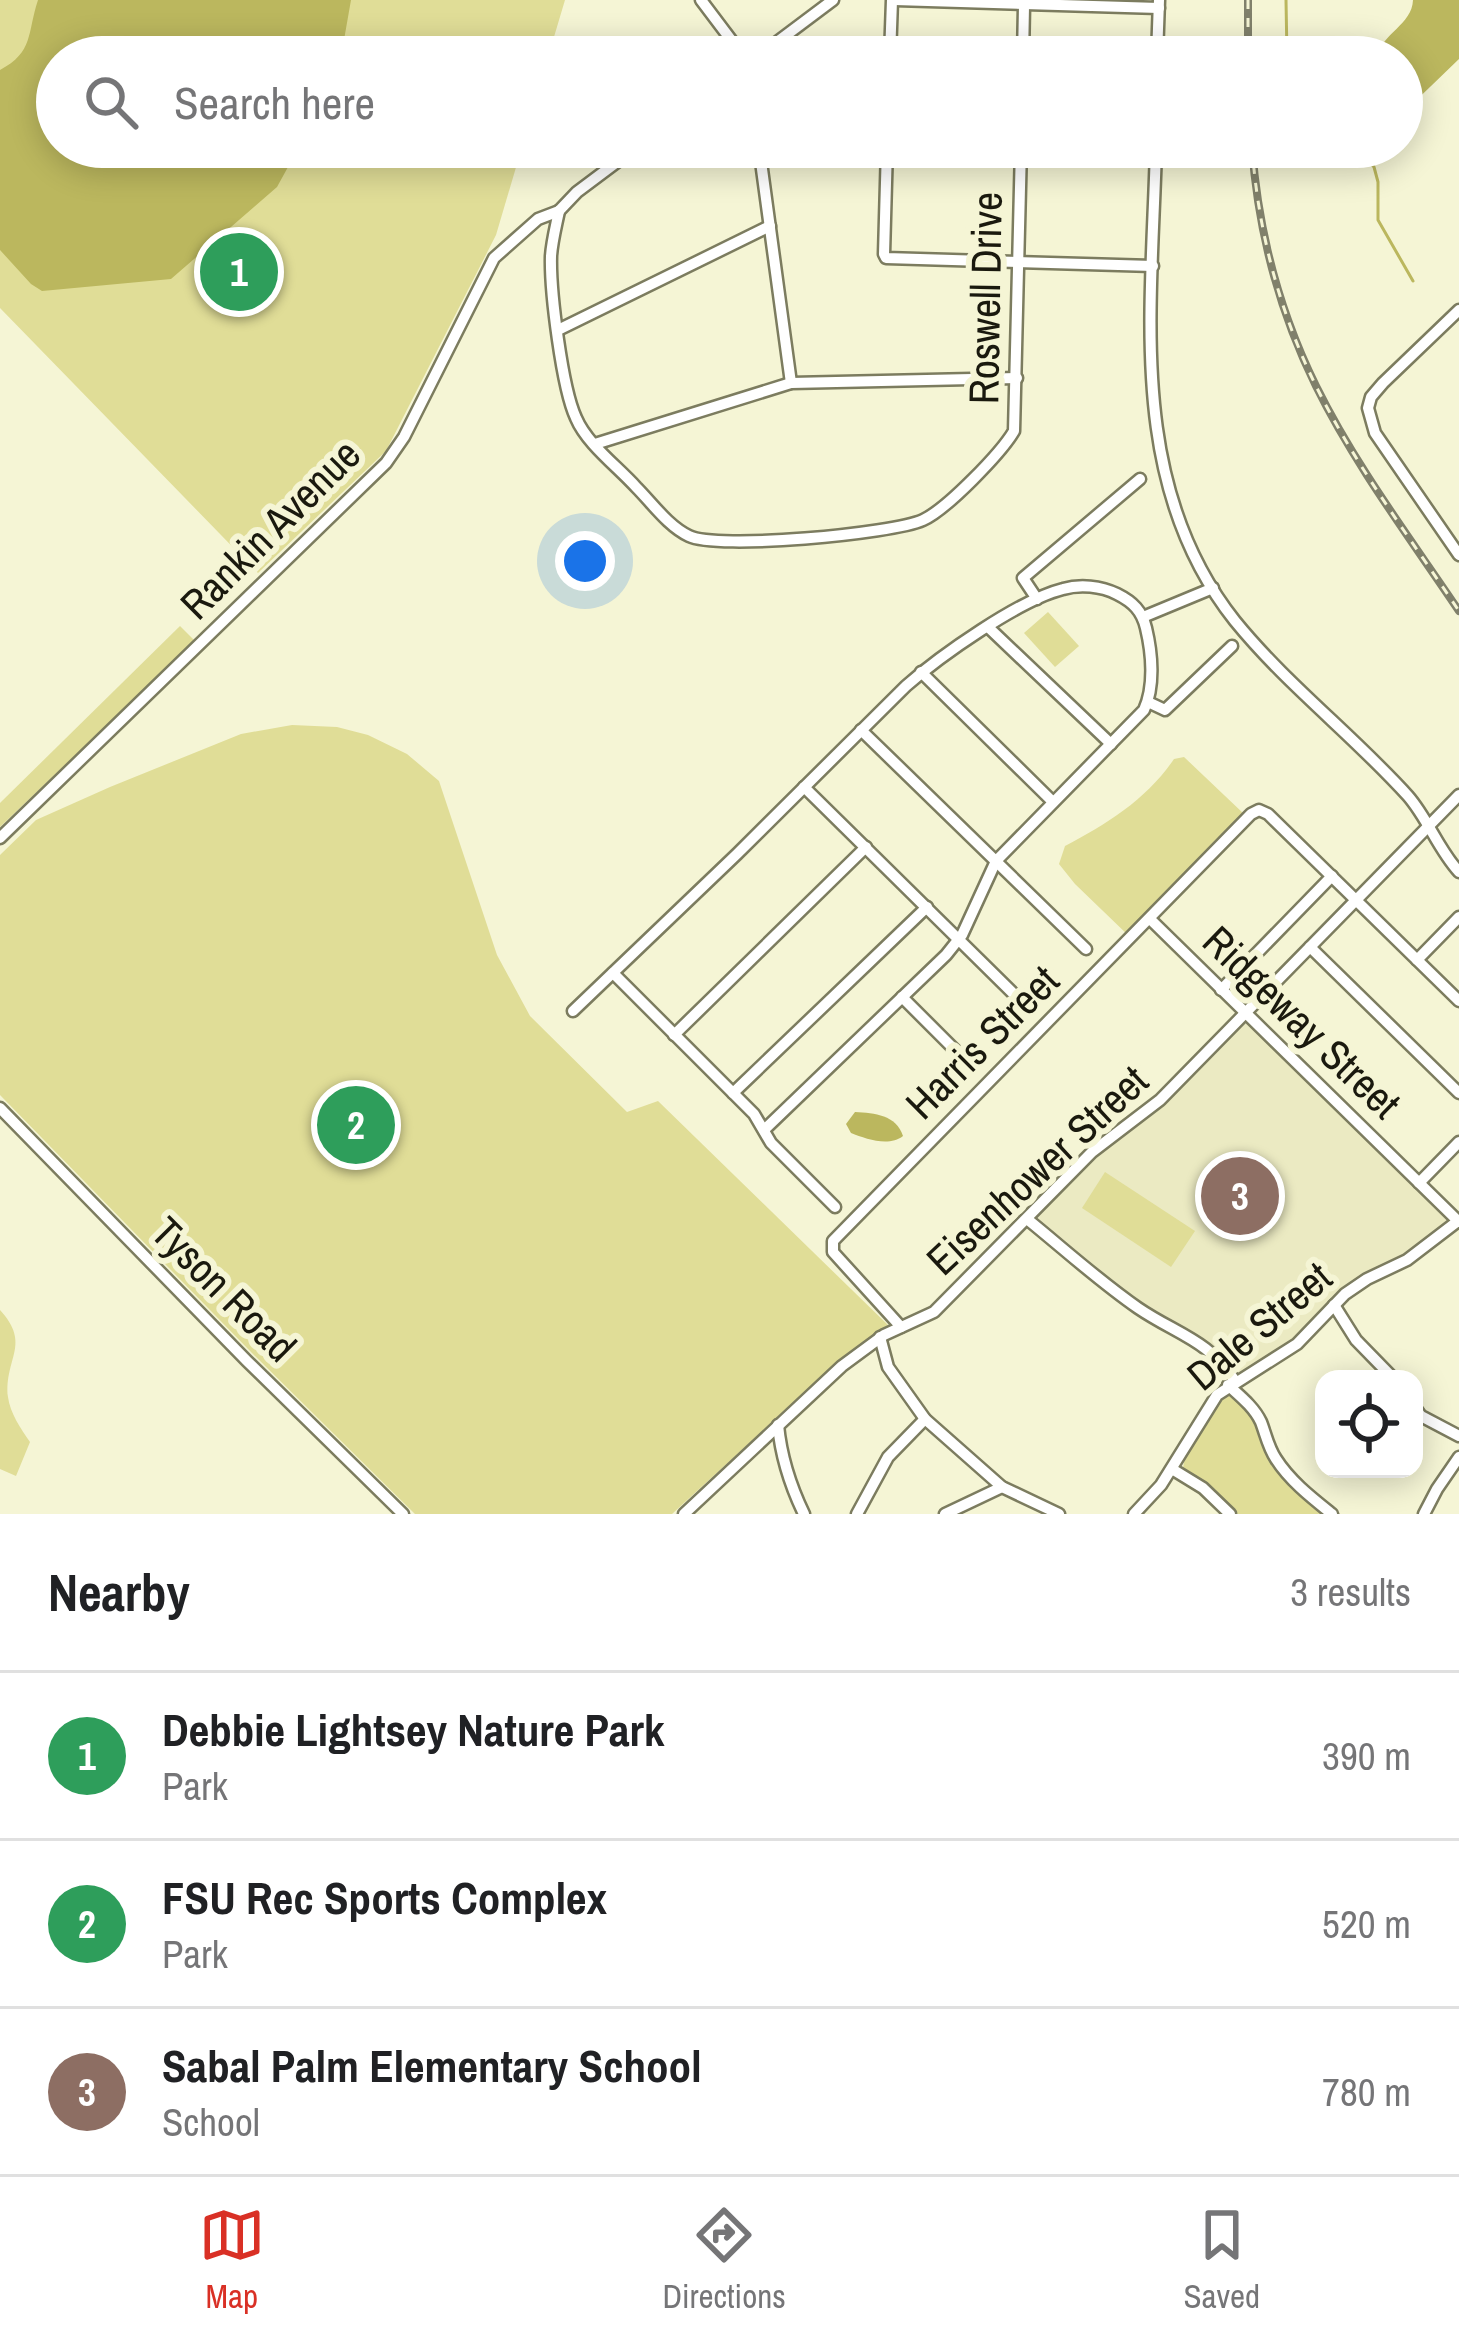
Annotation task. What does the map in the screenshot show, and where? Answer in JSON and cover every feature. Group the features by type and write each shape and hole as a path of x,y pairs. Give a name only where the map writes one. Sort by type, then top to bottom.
{"street":[{"path":"701,0 728,36"},
{"path":"786,36 833,0"},
{"path":"891,36 893,0 1024,6 1159,4 1158,36"},
{"path":"1024,6 1024,36"},
{"name":"Rankin Avenue","path":"0,838 386,463 494,259 610,168"},
{"path":"762,168 791,383"},
{"path":"886,168 886,258 1153,266"},
{"name":"Roswell Drive","path":"559,212 551,254 558,330 575,417 596,443 674,526 704,541 823,536 920,521 937,511 1008,441 1016,423 1021,168"},
{"path":"1155,168 1152,394 1160,456 1189,544 1234,620 1402,790 1459,872"},
{"path":"558,330 770,226"},
{"path":"1459,310 1369,402 1375,433 1459,556"},
{"path":"596,443 791,383 1016,378"},
{"path":"1037,598 1023,578 1140,479"},
{"path":"573,1011 921,672 1037,598 1065,588 1094,587 1134,604 1143,617 1150,668 1148,702 1136,720 996,861 959,939 764,1130"},
{"path":"1143,617 1213,588"},
{"path":"988,627 1111,744"},
{"path":"1148,702 1166,710 1232,646"},
{"path":"921,672 1053,802"},
{"path":"861,730 1086,949"},
{"path":"804,787 1030,1009"},
{"name":"Eisenhower Street","path":"684,1514 842,1366 880,1337 934,1312 1092,1152 1160,1100 1459,795"},
{"name":"Harris Street","path":"902,1327 832,1252 833,1240 1251,814 1258,810 1268,814 1332,876"},
{"path":"1412,844 1425,840 1441,849"},
{"path":"674,1035 866,847"},
{"path":"1221,990 1332,876 1459,1001"},
{"path":"733,1093 927,907"},
{"path":"1417,960 1459,916"},
{"name":"Ridgeway Street","path":"1150,920 1458,1222"},
{"path":"1310,947 1459,1093"},
{"path":"613,973 754,1114 771,1143 836,1208"},
{"path":"902,997 972,1067"},
{"name":"Tyson Road","path":"0,1108 404,1514"},
{"path":"1419,1183 1459,1142"},
{"path":"1027,1219 1139,1308 1216,1355 1260,1420 1278,1462 1332,1514"},
{"name":"Dale Street","path":"1134,1514 1161,1486 1209,1406 1231,1383 1297,1344 1345,1294 1407,1261 1458,1222"},
{"path":"1334,1305 1356,1340 1385,1370"},
{"path":"880,1337 888,1367 926,1419 1002,1487 1059,1514"},
{"path":"1423,1417 1459,1436"},
{"path":"857,1514 889,1457 926,1419"},
{"path":"778,1425 788,1478 804,1514"},
{"path":"1424,1514 1459,1457"},
{"path":"1172,1468 1230,1514"},
{"path":"944,1514 1002,1487"}],"shaded area":[{"path":"0,0 565,0 554,36 36,36 36,168 516,168 496,235 386,451 258,573 0,308"},
{"path":"38,0 351,0 345,36 36,36 36,168 287,168 277,187 171,279 42,291 0,250 0,70 19,56 28,41"},
{"path":"1413,0 1459,0 1459,59 1423,94 1423,36 1390,36"},
{"path":"1048,612 1079,646 1055,667 1024,633"},
{"path":"180,626 195,641 0,827 0,803"},
{"path":"292,725 337,727 368,735 407,754 439,781 497,955 530,1016 627,1112 658,1101 889,1326 844,1356 672,1514 415,1514 0,1095 0,855 36,820 110,787 241,734"},
{"path":"1184,757 1244,814 1130,937 1059,864 1065,846 1125,809 1174,759"},
{"path":"1243,1023 1447,1221 1403,1257 1361,1278 1291,1343 1236,1376 1210,1345 1127,1296 1035,1219 1097,1153 1157,1109"},
{"path":"855,1112 890,1119 903,1136 884,1141 851,1133 846,1124"},
{"path":"1105,1172 1195,1231 1171,1267 1082,1208"},
{"path":"0,1310 16,1343 9,1403 30,1442 16,1476 0,1469"},
{"path":"1224,1394 1243,1405 1275,1464 1326,1514 1238,1514 1183,1468 1194,1439"}],"waterway":[{"path":"1286,0 1287,36"},
{"path":"1374,168 1378,220 1413,281"}],"railway":[{"path":"1248,0 1248,36"},
{"path":"1254,168 1272,270 1303,358 1348,444 1459,611"}],"place":[{"name":"Debbie Lightsey Nature Park","path":"239,272"},
{"name":"FSU Rec Sports Complex","path":"356,1125"},
{"name":"Sabal Palm Elementary School","path":"1240,1196"}]}
